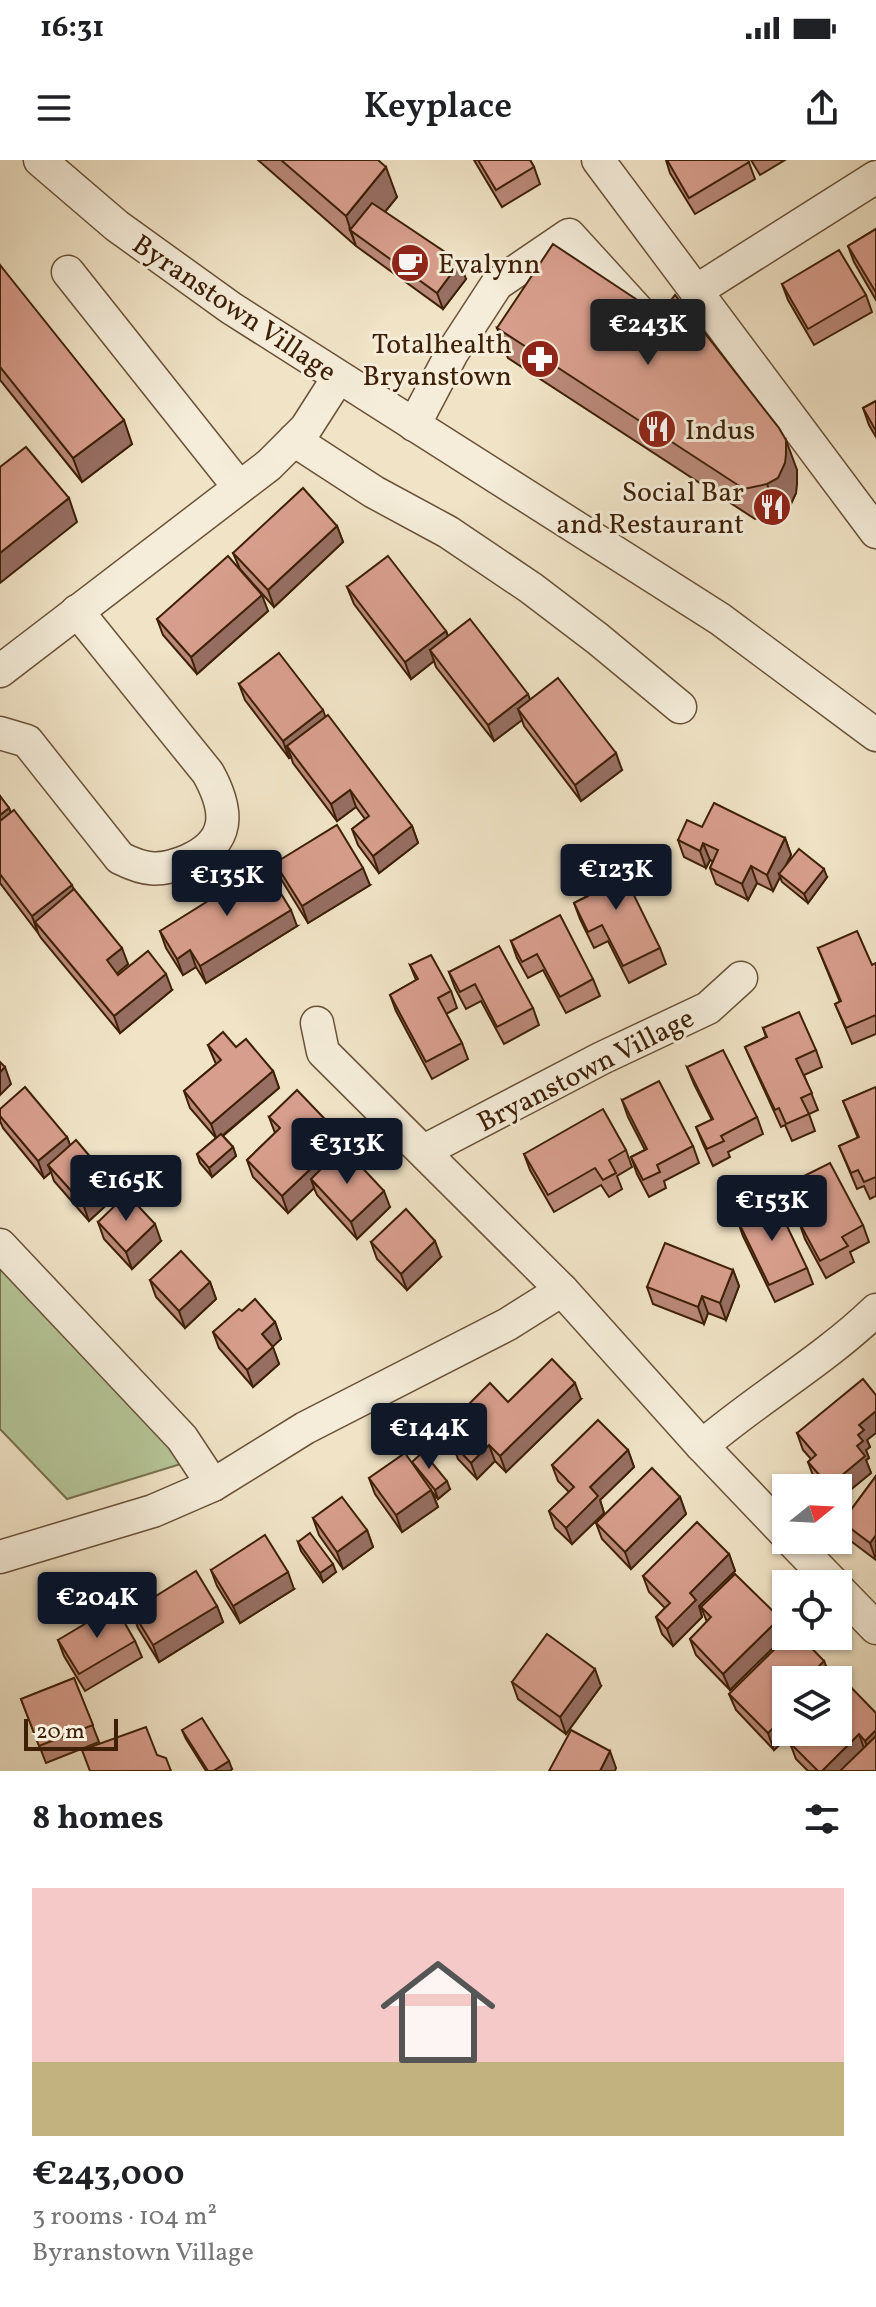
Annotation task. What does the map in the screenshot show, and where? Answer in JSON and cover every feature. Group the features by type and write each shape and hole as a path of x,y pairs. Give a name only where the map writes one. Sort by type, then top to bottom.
{"street":[{"name":"Byranstown Village","path":"40,160 117,226 231,308 618,552 872,724"},
{"path":"598,160 876,532"},
{"path":"696,291 876,177"},
{"path":"414,425 452,353 497,284 569,235 657,332"},
{"path":"68,272 239,487"},
{"path":"0,671 269,465 306,428 338,378"},
{"path":"294,440 374,492 448,532 531,588 680,707"},
{"path":"0,733 27,741 120,858 139,868 167,869 212,848 221,830 222,812 217,790 208,773 77,611"},
{"name":"Bryanstown Village","path":"424,1151 602,1058 708,1008 741,978"},
{"path":"317,1023 323,1052 562,1290 772,1519"},
{"path":"0,1245 182,1438 213,1485"},
{"path":"0,1557 153,1511 213,1485 305,1428 508,1324 562,1290"},
{"path":"702,1446 731,1421 851,1334 876,1310"},
{"path":"805,1554 820,1570"},
{"path":"852,1603 876,1628"}],"green space":[{"path":"0,1266 184,1463 67,1499 0,1429"}],"building":[{"path":"281,160 378,160 386,167 346,216"},
{"path":"478,160 530,160 534,167 496,190"},
{"path":"667,160 748,160 749,162 689,198"},
{"path":"372,203 460,262 437,293 350,230"},
{"path":"876,229 876,290 875,291 848,246"},
{"path":"553,244 660,315 675,295 786,440 785,463 778,478 744,489 497,328"},
{"path":"839,250 866,295 808,329 782,284"},
{"path":"0,265 124,420 73,458 0,367"},
{"path":"876,401 876,431 863,408"},
{"path":"26,447 69,498 0,553 0,467"},
{"path":"303,488 337,526 268,590 233,553"},
{"path":"228,556 262,595 191,657 157,619"},
{"path":"388,556 446,631 405,662 347,587"},
{"path":"470,619 528,694 488,725 430,650"},
{"path":"279,653 323,710 283,741 239,684"},
{"path":"558,678 616,753 575,785 518,709"},
{"path":"328,715 412,826 373,856 352,829 369,816 350,790 331,804 287,746"},
{"path":"0,796 9,808 0,815"},
{"path":"714,803 785,838 767,875 751,866 742,884 710,868 718,850 703,843 700,851 678,840 687,820 702,827"},
{"path":"14,810 72,885 32,916 0,874 0,821"},
{"path":"337,825 363,868 302,906 275,863"},
{"path":"799,849 824,869 804,894 779,874"},
{"path":"615,857 660,948 623,966 602,925 588,932 574,903 588,896 578,876"},
{"path":"264,866 291,910 200,966 190,950 177,959 160,931"},
{"path":"74,889 122,948 107,960 118,975 148,951 166,974 114,1016 35,922"},
{"path":"560,915 593,979 560,997 537,954 522,962 511,941"},
{"path":"857,931 872,965 876,963 876,1015 846,1028 835,1004 841,1001 818,948"},
{"path":"499,946 533,1008 497,1027 475,984 460,992 449,972"},
{"path":"431,955 451,991 438,998 462,1043 426,1062 390,995 418,979 410,965"},
{"path":"799,1012 816,1050 796,1059 812,1093 801,1098 809,1114 786,1124 779,1108 775,1110 745,1047 767,1037 763,1028"},
{"path":"223,1032 236,1047 246,1039 273,1071 211,1124 184,1091 221,1060 208,1045"},
{"path":"723,1050 757,1117 721,1136 724,1141 707,1149 696,1127 713,1119 687,1067"},
{"path":"659,1081 693,1146 657,1165 660,1172 643,1180 631,1157 647,1149 622,1100"},
{"path":"25,1087 67,1137 38,1161 0,1116 0,1109"},
{"path":"876,1087 876,1177 864,1182 858,1170 851,1173 839,1146 859,1137 843,1101"},
{"path":"297,1090 343,1138 282,1196 247,1160 280,1128 269,1117"},
{"path":"603,1109 626,1150 609,1160 616,1173 603,1180 595,1168 548,1195 524,1154"},
{"path":"221,1134 233,1147 209,1168 197,1154"},
{"path":"76,1140 110,1180 83,1204 48,1165"},
{"path":"337,1153 350,1167 356,1161 384,1191 351,1222 311,1179"},
{"path":"830,1163 863,1225 842,1237 848,1246 820,1261 799,1222 818,1211 800,1178"},
{"path":"127,1194 155,1224 126,1252 98,1222"},
{"path":"775,1201 807,1268 769,1285 737,1219"},
{"path":"406,1209 435,1241 401,1274 371,1242"},
{"path":"665,1243 733,1270 720,1303 702,1296 698,1307 647,1287"},
{"path":"181,1251 210,1282 179,1311 150,1280"},
{"path":"255,1299 275,1322 262,1334 273,1347 247,1370 213,1332"},
{"path":"552,1359 575,1383 500,1456 489,1445 471,1463 452,1443 470,1425 459,1414 490,1383 508,1402"},
{"path":"863,1379 876,1395 876,1411 859,1425 864,1430 858,1435 863,1441 857,1446 865,1456 843,1474 818,1474 808,1462 816,1455 797,1433"},
{"path":"598,1420 628,1450 590,1487 598,1496 566,1528 549,1511 574,1487 552,1465"},
{"path":"423,1452 447,1481 435,1490 412,1462"},
{"path":"405,1453 431,1490 396,1515 369,1478"},
{"path":"652,1468 680,1497 625,1552 596,1523"},
{"path":"876,1476 876,1535 870,1543 852,1530 852,1508"},
{"path":"342,1497 367,1530 337,1552 313,1518"},
{"path":"697,1522 729,1554 690,1593 696,1600 667,1629 656,1617 670,1603 643,1576"},
{"path":"310,1533 333,1564 320,1573 298,1542"},
{"path":"265,1535 288,1572 233,1606 211,1570"},
{"path":"196,1571 217,1606 153,1645 132,1611"},
{"path":"735,1574 772,1610 772,1626 723,1674 690,1639 711,1617 701,1607"},
{"path":"115,1606 135,1641 79,1674 58,1640"},
{"path":"547,1634 595,1669 560,1717 512,1682"},
{"path":"774,1650 813,1650 824,1661 819,1666 772,1666 772,1729 768,1733 729,1694"},
{"path":"74,1678 93,1725 39,1746 21,1699"},
{"path":"852,1688 876,1713 876,1730 865,1741 859,1734 852,1741"},
{"path":"202,1718 229,1761 213,1771 208,1771 182,1730"},
{"path":"146,1727 157,1755 166,1758 171,1771 90,1771 82,1750"},
{"path":"571,1730 610,1751 600,1771 549,1771"},
{"path":"876,1736 876,1771 840,1771"},
{"path":"793,1746 847,1746 822,1771 818,1771"}],"place":[{"name":"Evalynn","path":"410,263"},
{"name":"Totalhealth Bryanstown","path":"540,359"},
{"name":"Indus","path":"657,429"},
{"name":"Social Bar and Restaurant","path":"772,507"}]}
